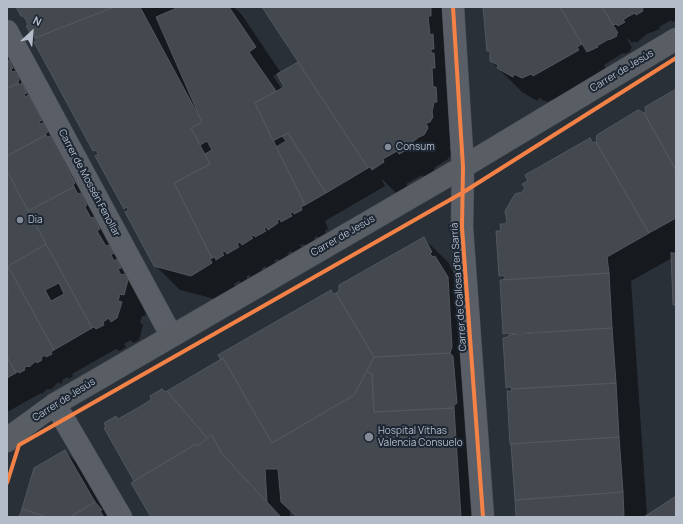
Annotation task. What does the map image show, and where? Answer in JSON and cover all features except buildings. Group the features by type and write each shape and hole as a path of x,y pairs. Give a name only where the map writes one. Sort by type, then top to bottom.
{"main road":[{"name":"Carrer de Jesús","path":"8,438 55,404 171,335 463,167 676,38"}],"street":[{"name":"Carrer de Callosa d'en Sarrià","path":"453,7 463,167 462,227 483,517"},
{"name":"Carrer de Mossén Fenollar","path":"7,31 171,335"},
{"path":"55,404 121,517"}],"cycle path":[{"path":"453,7 463,167 462,227 483,517"},
{"path":"7,483 19,445 462,193 676,58"}],"place":[{"name":"Consum","path":"388,147"},
{"name":"Dia","path":"20,220"},
{"name":"Hospital Vithas Valencia Consuelo","path":"369,437"}]}
